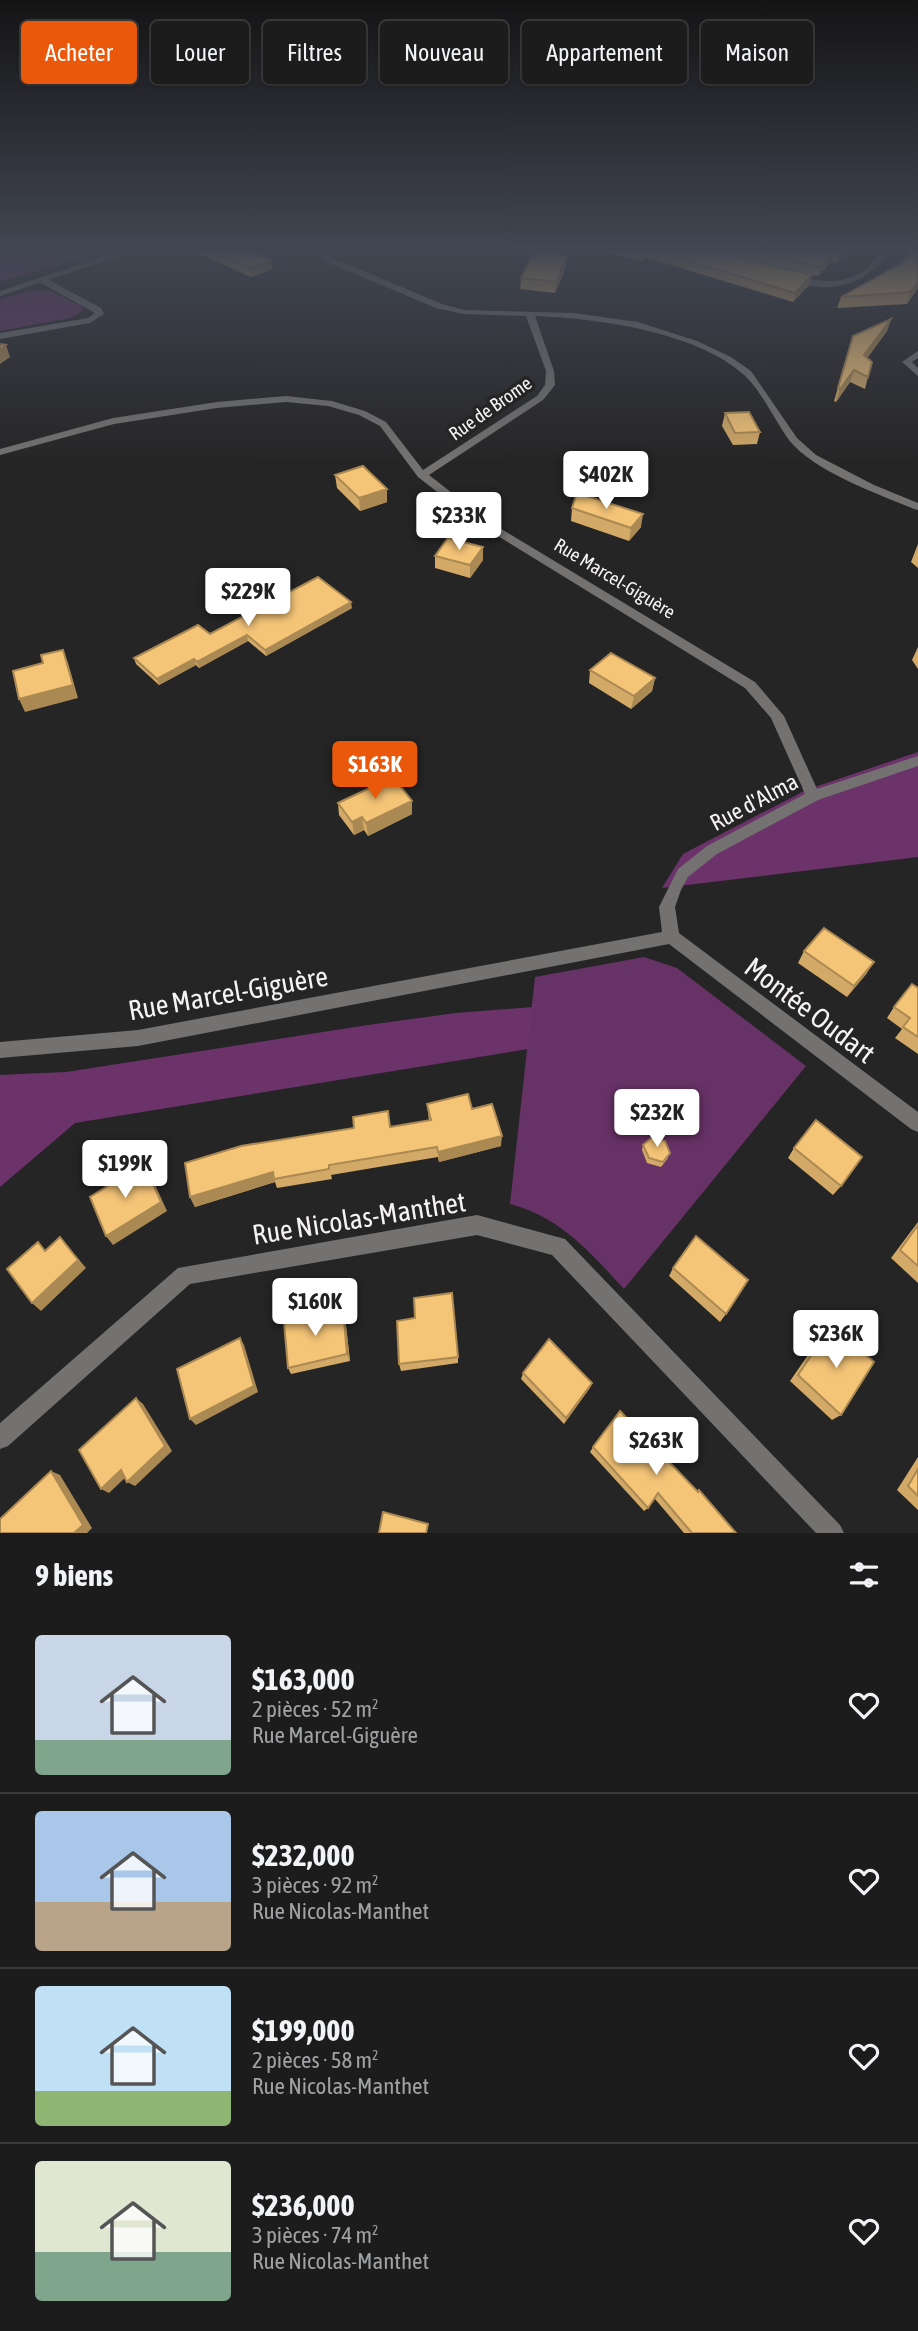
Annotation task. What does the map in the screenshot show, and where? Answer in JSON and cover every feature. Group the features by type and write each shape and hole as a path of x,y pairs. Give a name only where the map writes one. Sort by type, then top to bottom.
{"street":[{"path":"0,336 91,320"},
{"name":"Rue de Brome","path":"422,475 540,398 550,385 550,372 532,320"},
{"path":"603,320 638,325 694,343 728,359 748,373 794,440 812,457 870,487 918,507"},
{"path":"918,354 906,362 918,373"},
{"name":"Rue Marcel-Giguère","path":"0,452 113,421 217,405 286,399 329,403 362,413 383,424 422,475 484,523 750,685 777,716 813,796"},
{"name":"Rue d'Alma","path":"670,937 667,907 684,873 712,850 813,796 918,761"},
{"name":"Rue Marcel-Giguère","path":"0,1050 138,1038 670,937"},
{"name":"Montée Oudart","path":"670,937 918,1123"},
{"name":"Rue Nicolas-Manthet","path":"0,1437 185,1275 477,1225 558,1246 832,1533"}],"shaded area":[{"path":"0,320 62,320 0,331"},
{"path":"918,752 918,857 662,888 683,854 806,790"},
{"path":"644,957 677,968 806,1066 624,1289 586,1249 559,1227 528,1210 510,1204 535,977"},
{"path":"533,1007 528,1049 75,1123 0,1187 0,1075 66,1072 368,1025 456,1013"}],"building":[{"path":"891,320 864,355 872,362 868,377 854,370 840,389 838,388 853,336"},
{"path":"749,412 760,432 735,433 725,413"},
{"path":"363,466 387,489 359,498 335,475"},
{"path":"577,493 643,514 631,528 572,508"},
{"path":"448,538 483,547 470,565 435,556"},
{"path":"318,577 351,602 265,650 247,635 197,662 194,659 157,679 134,658 198,625 210,634"},
{"path":"63,650 73,685 19,699 13,671 43,663 41,655"},
{"path":"611,653 655,678 634,696 590,670"},
{"path":"393,777 412,801 366,823 362,817 352,822 338,803"},
{"path":"824,928 874,962 854,986 804,951"},
{"path":"912,984 918,988 918,1037 903,1027 910,1018 894,1007"},
{"path":"468,1094 472,1109 492,1104 502,1136 438,1152 437,1147 329,1165 329,1169 274,1179 273,1172 190,1197 185,1163 241,1146 354,1128 353,1117 388,1111 390,1127 431,1120 427,1104"},
{"path":"816,1120 862,1157 841,1186 794,1148"},
{"path":"652,1137 665,1141 670,1153 663,1162 649,1158 643,1145"},
{"path":"144,1164 161,1202 106,1236 90,1197"},
{"path":"918,1225 918,1266 900,1250"},
{"path":"696,1236 748,1280 726,1314 673,1268"},
{"path":"60,1237 78,1260 32,1303 7,1269 38,1242 45,1251"},
{"path":"452,1293 458,1357 399,1364 397,1321 415,1318 414,1298"},
{"path":"343,1309 347,1354 288,1368 284,1322"},
{"path":"832,1325 874,1362 841,1415 798,1375"},
{"path":"240,1338 254,1386 190,1419 177,1369"},
{"path":"549,1339 592,1383 566,1418 523,1373"},
{"path":"136,1398 165,1446 127,1482 121,1470 101,1489 79,1450"},
{"path":"620,1411 698,1492 699,1490 736,1533 692,1533 658,1493 648,1508 593,1447"},
{"path":"918,1469 918,1496 908,1486"},
{"path":"51,1471 83,1525 74,1533 0,1533 0,1519"},
{"path":"383,1512 428,1524 426,1533 379,1533"}]}
